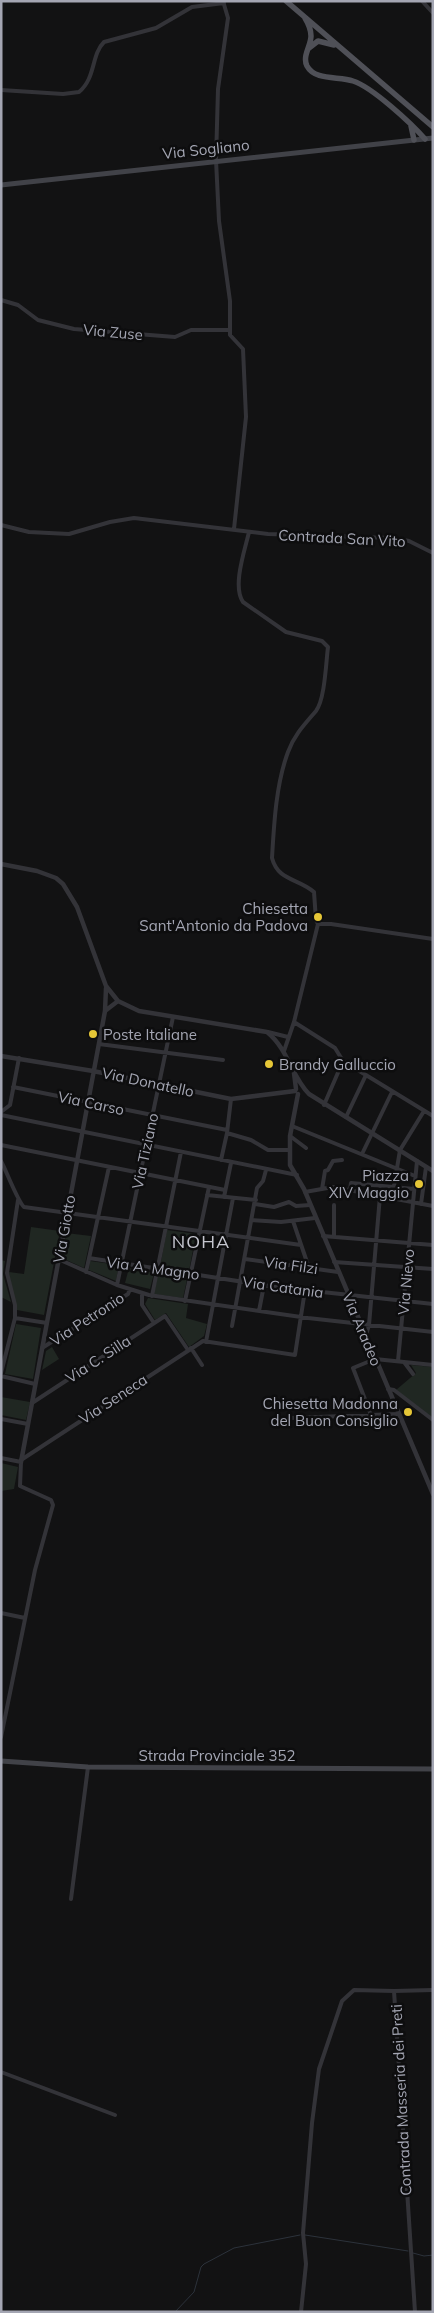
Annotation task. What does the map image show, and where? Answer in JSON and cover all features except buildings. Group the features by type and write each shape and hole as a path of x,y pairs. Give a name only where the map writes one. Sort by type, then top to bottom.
{"main road":[{"path":"286,1 433,127"},
{"path":"305,18 312,36 305,57 306,64 312,72 362,85 380,98 425,139"},
{"path":"309,48 318,41 325,41 340,48"},
{"path":"411,126 414,140"},
{"name":"Via Sogliano","path":"1,185 216,160 433,138"},
{"name":"Strada Provinciale 352","path":"1,1761 88,1767 433,1770"}],"street":[{"path":"422,1 433,13"},
{"path":"1,90 63,94 79,92 90,78 99,48 104,42 156,28 192,7 223,2 228,18 218,90 216,160 219,221 230,301 230,330 232,340 243,349 246,400 245,441 234,529"},
{"name":"Via Zuse","path":"1,300 18,305 38,320 74,328 175,337 191,330 230,330"},
{"name":"Contrada San Vito","path":"1,525 29,532 69,534 110,522 134,518 249,532 392,538 409,541 433,554"},
{"path":"249,532 238,584 240,597 243,602 286,632 322,641 328,647 322,690 316,710 304,723 288,753 279,794 272,858 274,867 285,878 314,892 318,924 294,1022 284,1051"},
{"path":"1,864 37,871 56,878 63,884 77,906 106,986 118,1001 139,1012 288,1036"},
{"path":"318,924 331,924 433,939"},
{"name":"Via Giotto","path":"21,1461 105,1011 106,986"},
{"path":"105,1011 118,1001"},
{"name":"Via Tiziano","path":"117,1285 173,1017"},
{"path":"294,1022 335,1048 343,1061 433,1116"},
{"path":"267,1032 284,1051 294,1069 299,1091 289,1150"},
{"path":"99,1044 223,1060"},
{"name":"Via Donatello","path":"1,1056 93,1071 231,1099 299,1091"},
{"path":"1,1113 10,1104 19,1058"},
{"path":"324,1105 343,1061"},
{"path":"346,1117 366,1075"},
{"name":"Via Carso","path":"13,1086 227,1131 251,1140 268,1150 289,1150"},
{"path":"299,1091 310,1094 324,1105 433,1171"},
{"path":"362,1154 392,1092"},
{"path":"221,1160 231,1099"},
{"path":"392,1198 400,1150 424,1111"},
{"path":"1,1113 82,1132 297,1176"},
{"path":"292,1126 415,1176"},
{"path":"290,1136 306,1148"},
{"path":"1,1145 225,1190"},
{"name":"Via Aradeo","path":"289,1150 290,1165 305,1192 433,1494"},
{"path":"152,1296 181,1152"},
{"path":"322,1189 325,1171 328,1170 333,1161 342,1160"},
{"path":"1,1161 17,1192 18,1200 6,1257 6,1273 15,1305 15,1318 1,1375 36,1384"},
{"name":"Via Nievo","path":"398,1361 417,1161"},
{"path":"224,1197 231,1163"},
{"path":"86,1272 109,1167"},
{"path":"421,1204 426,1167"},
{"path":"232,1326 257,1188 263,1181 266,1170"},
{"path":"350,1189 351,1183 414,1189"},
{"path":"185,1301 209,1187"},
{"path":"305,1192 333,1187 433,1206"},
{"path":"207,1195 233,1198 274,1207 289,1202 296,1206 310,1205"},
{"path":"365,1337 370,1325 380,1196"},
{"path":"233,1198 206,1342 295,1355 305,1290"},
{"path":"18,1200 24,1207 67,1214 301,1245"},
{"path":"334,1205 334,1237"},
{"path":"252,1220 293,1221 316,1218"},
{"path":"293,1221 309,1268"},
{"path":"323,1236 433,1244"},
{"name":"Via A. Magno","path":"89,1258 218,1277"},
{"path":"58,1259 117,1285 152,1296 300,1317 433,1332"},
{"name":"Via Filzi","path":"245,1259 338,1272"},
{"path":"334,1262 433,1269"},
{"name":"Via Catania","path":"218,1277 348,1296 433,1304"},
{"path":"259,1311 264,1285"},
{"name":"Via Petronio","path":"42,1348 128,1294 130,1289"},
{"path":"142,1293 142,1305 154,1323"},
{"name":"Via C. Silla","path":"32,1403 165,1316 190,1349"},
{"path":"15,1318 47,1323"},
{"name":"Via Seneca","path":"21,1461 190,1349 202,1342 206,1342"},
{"path":"190,1349 202,1365"},
{"path":"371,1415 353,1368 375,1359 433,1364"},
{"path":"404,1362 413,1374"},
{"path":"388,1388 394,1390 433,1420"},
{"path":"290,1418 398,1414"},
{"path":"1,1419 28,1424"},
{"path":"1,1458 21,1461 20,1486 51,1500 53,1506 34,1570 1,1737"},
{"path":"1,1613 25,1618"},
{"path":"71,1899 88,1767"},
{"name":"Contrada Masseria dei Preti","path":"301,2312 306,2264 303,2233 312,2123 319,2069 342,2001 354,1990 394,1991 415,2312"},
{"path":"394,1991 433,1990"},
{"path":"1,2072 114,2115"}],"shaded area":[{"path":"31,1227 60,1231 44,1315 17,1310 9,1274 9,1272 24,1274"},
{"path":"167,1230 196,1234 189,1271 160,1267"},
{"path":"66,1233 91,1236 84,1268 62,1258"},
{"path":"1,1260 5,1261 3,1274 11,1302 1,1297"},
{"path":"90,1261 119,1265 116,1281 89,1270"},
{"path":"129,1268 154,1273 150,1289 125,1283"},
{"path":"159,1270 188,1275 183,1298 154,1294"},
{"path":"148,1298 188,1304 186,1318 207,1324 204,1336 189,1347 166,1313 155,1320 145,1304"},
{"path":"16,1324 41,1328 33,1379 5,1374"},
{"path":"52,1347 59,1359 42,1370 46,1351"},
{"path":"411,1365 433,1367 433,1418 396,1390 416,1373"},
{"path":"1,1397 30,1402 26,1420 1,1415"},
{"path":"1,1463 18,1467 14,1489 1,1491"}],"waterway":[{"path":"175,2312 194,2292 201,2267 204,2264 234,2248 300,2235"},
{"path":"305,2235 408,2251"},
{"path":"413,2253 424,2256 433,2255"}],"place":[{"name":"Chiesetta Sant'Antonio da Padova","path":"318,917"},
{"name":"Poste Italiane","path":"93,1034"},
{"name":"Brandy Galluccio","path":"269,1064"},
{"name":"Piazza XIV Maggio","path":"419,1184"},
{"name":"Chiesetta Madonna del Buon Consiglio","path":"408,1412"}],"district":[{"name":"NOHA","path":"201,1241"}]}
